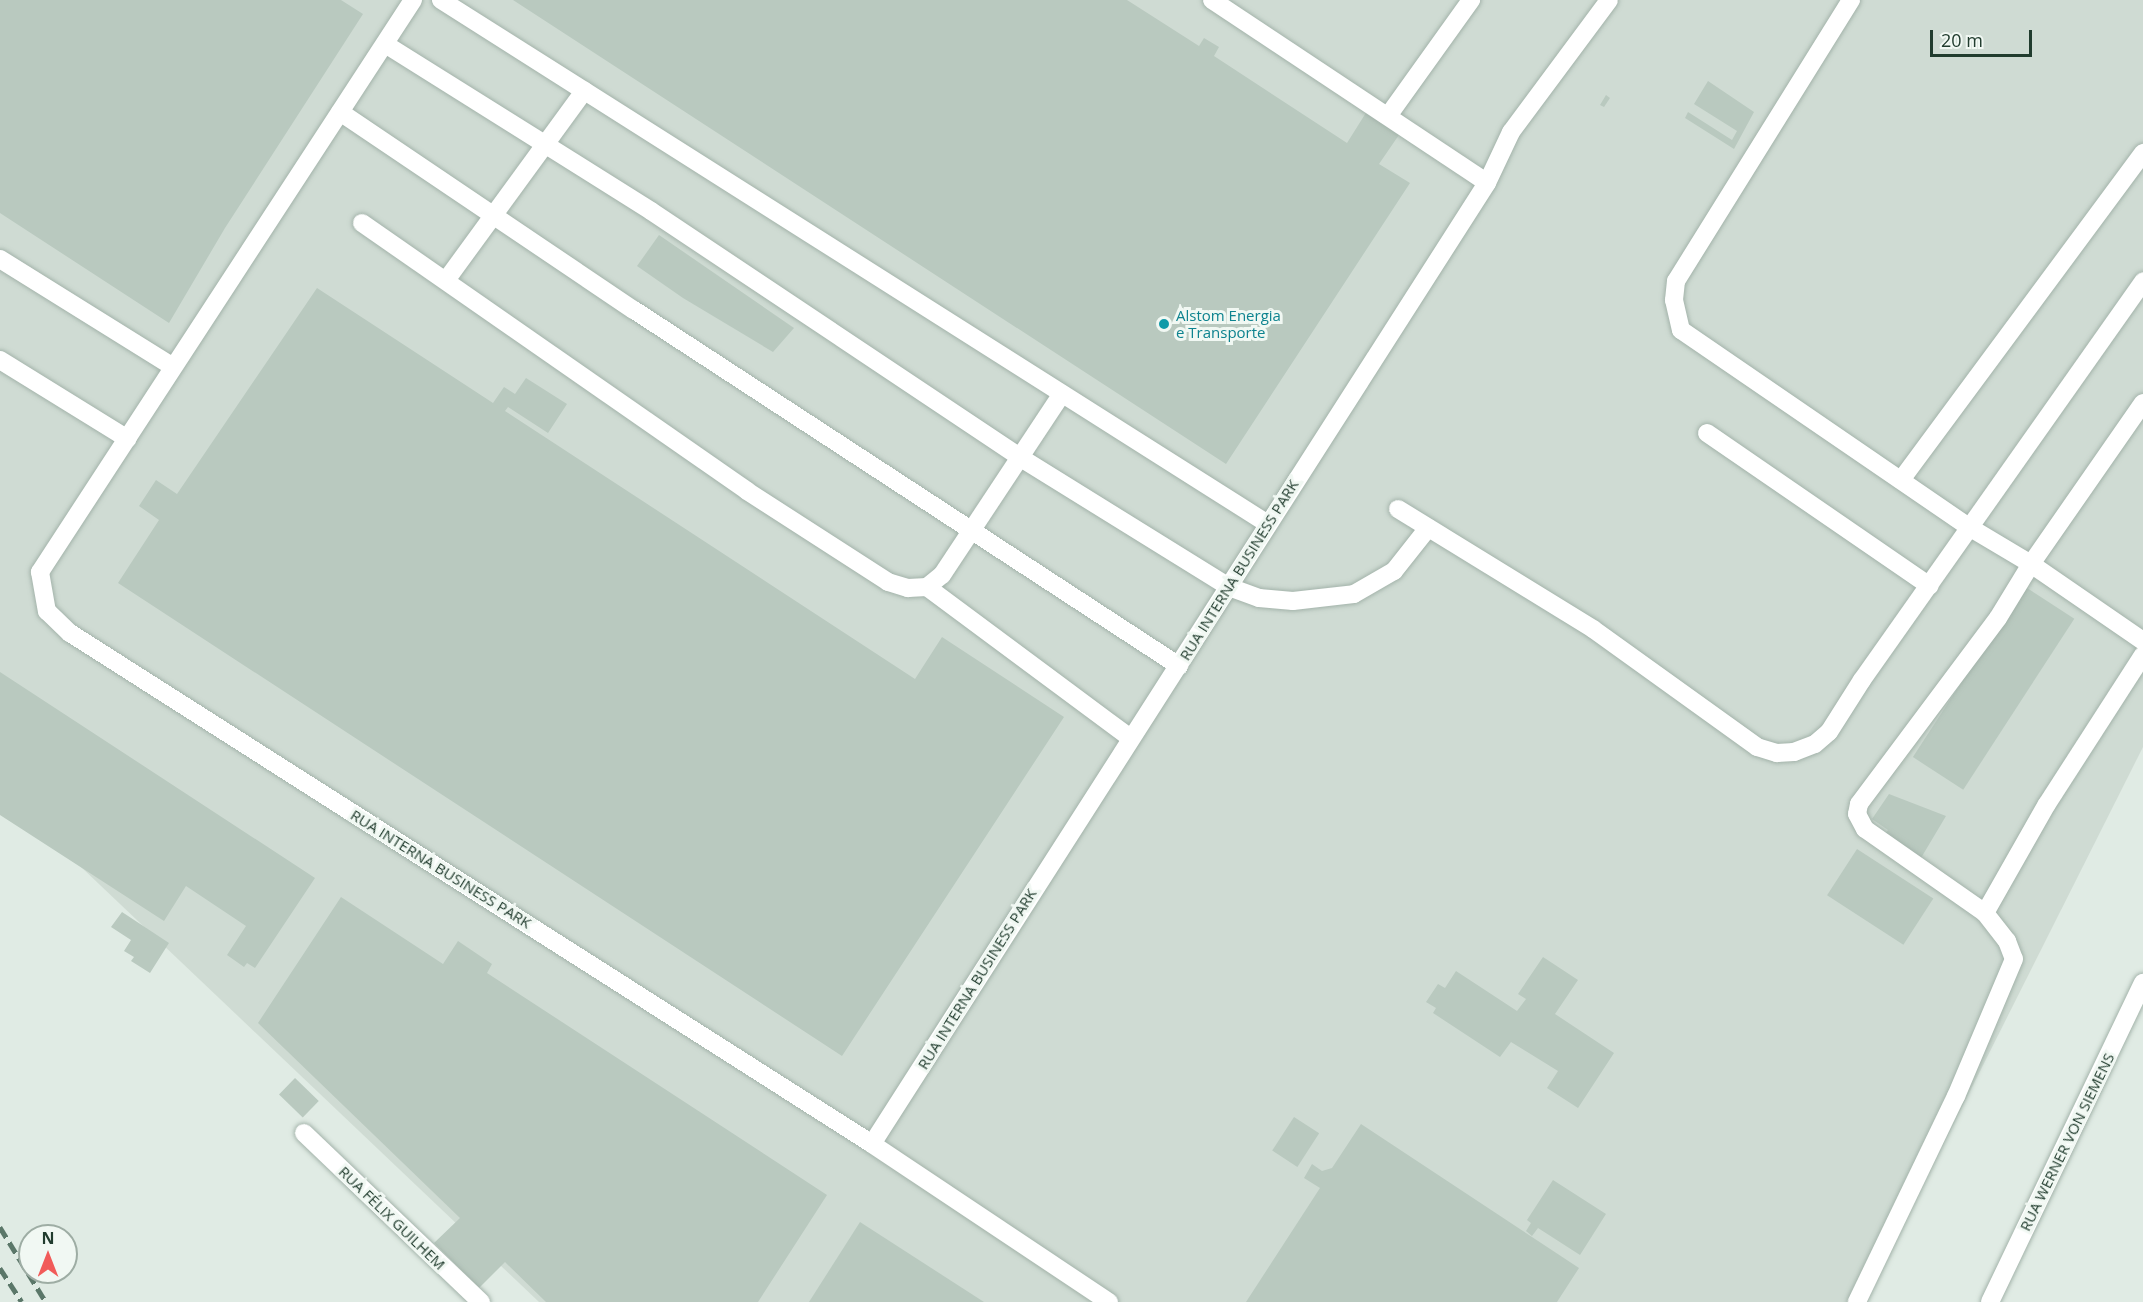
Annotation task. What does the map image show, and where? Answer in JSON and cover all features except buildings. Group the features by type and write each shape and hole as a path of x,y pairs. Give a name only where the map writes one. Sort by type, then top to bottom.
{"street":[{"path":"0,360 128,439 171,366 413,0"},
{"path":"441,0 1268,525"},
{"path":"1212,0 1487,183"},
{"path":"1388,116 1471,0"},
{"name":"RUA INTERNA BUSINESS PARK","path":"872,1144 1487,183 1510,132 1609,0"},
{"path":"1851,0 1676,281 1674,300 1682,330 1970,527 2031,564 2143,641"},
{"path":"385,44 651,210 1021,458 1229,587 1259,598 1293,601 1354,594 1394,571 1428,528"},
{"path":"447,279 493,212 584,92"},
{"path":"340,112 493,212 634,310 1179,666"},
{"path":"1902,480 2143,153"},
{"path":"362,223 447,279 747,491 888,582 908,588 927,587 942,575 973,533 1062,394"},
{"path":"0,259 171,366"},
{"path":"1398,509 1593,629 1757,747 1777,753 1815,744 1829,732 2143,281"},
{"path":"1857,1302 2012,969 2013,951 1985,913 1865,829 1857,814 1859,804 1998,618 2031,564 2143,403"},
{"path":"1707,433 1930,586"},
{"name":"RUA INTERNA BUSINESS PARK","path":"128,439 40,572 47,611 70,633 872,1144 1109,1302"},
{"path":"927,587 1130,738"},
{"path":"1985,913 2047,804 2143,656"},
{"name":"RUA WERNER VON SIEMENS","path":"1990,1302 2143,982"},
{"name":"RUA FÉLIX GUILHEM","path":"304,1133 481,1302"}],"shaded area":[{"path":"0,0 2143,0 2143,747 1864,1302 539,1302 0,790"}],"railway":[{"path":"0,1227 46,1302"},
{"path":"0,1268 22,1302"}],"place":[{"name":"Alstom Energia e Transporte","path":"1164,324"}]}
